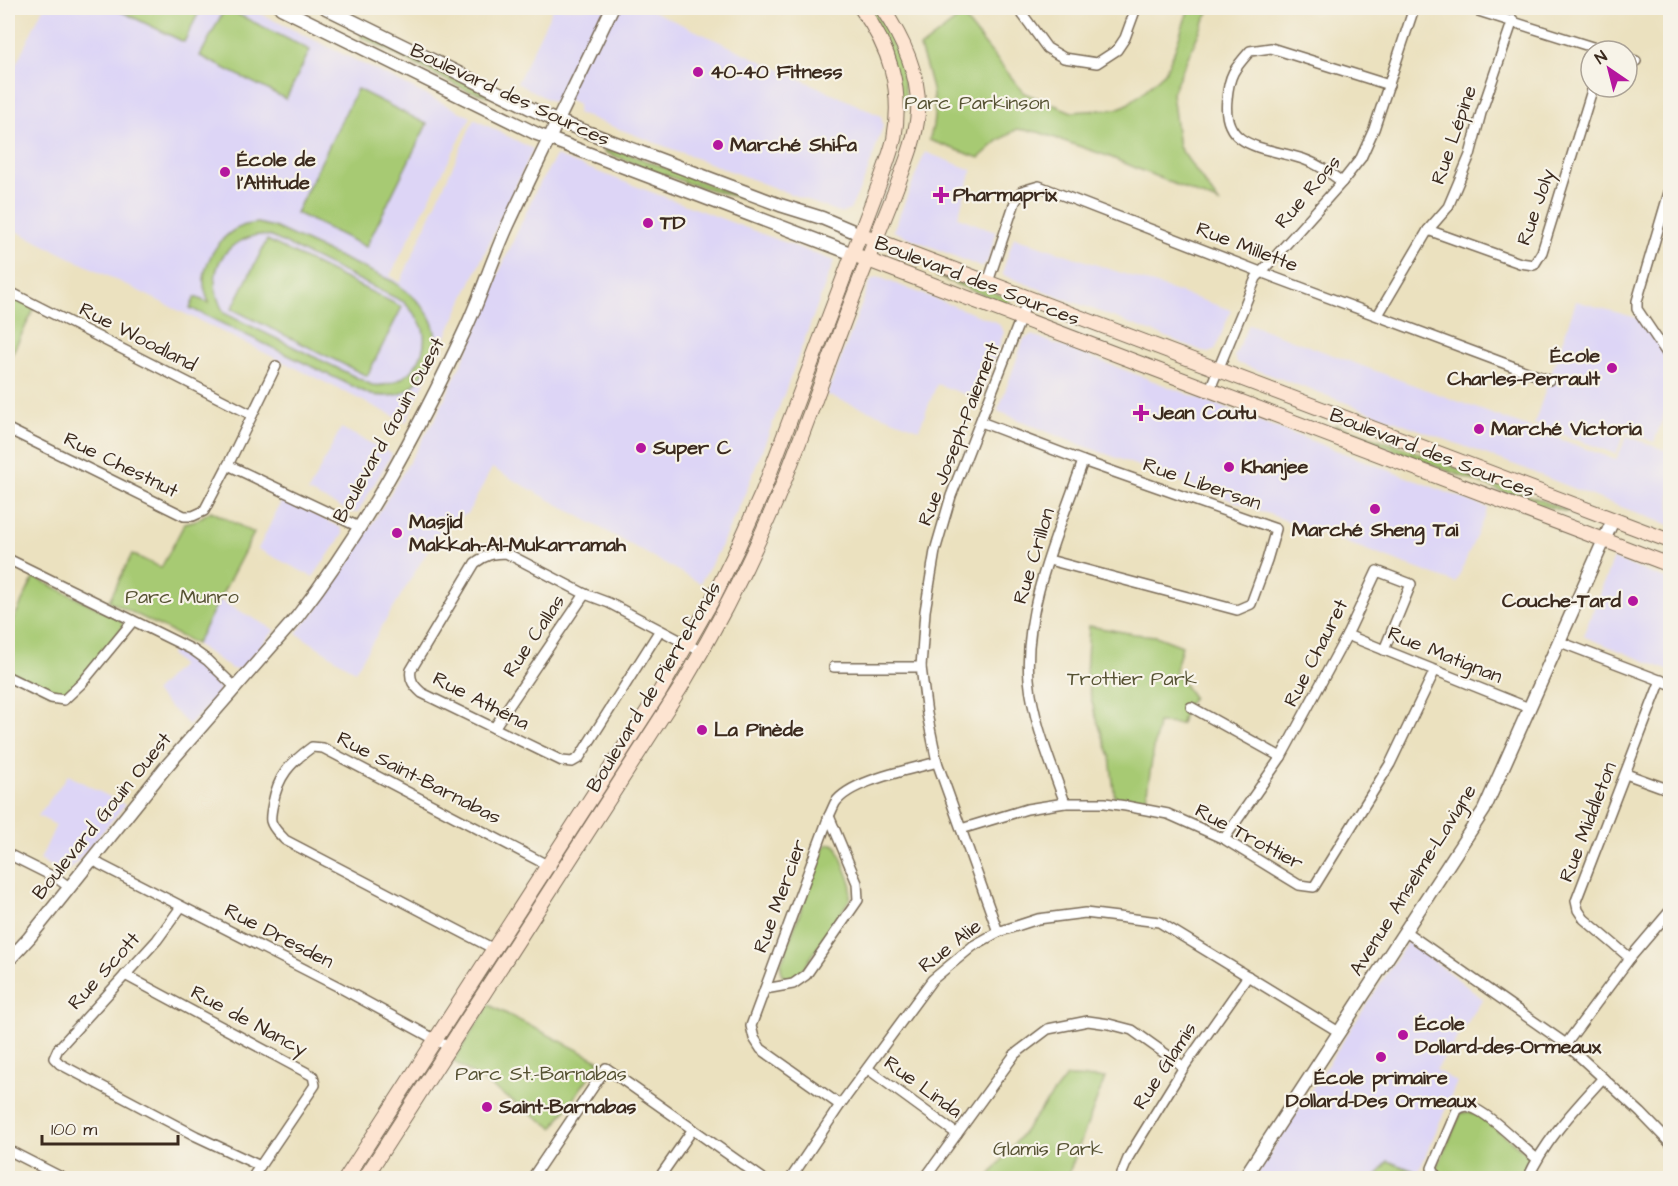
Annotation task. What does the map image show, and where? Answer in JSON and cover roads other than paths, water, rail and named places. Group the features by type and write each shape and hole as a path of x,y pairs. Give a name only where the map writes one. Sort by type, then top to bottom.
{"main road":[{"name":"Boulevard de Pierrefonds","path":"346,1179 688,644 721,582 759,500 892,148 897,116 896,88 891,61 878,34 861,8"},
{"name":"Boulevard de Pierrefonds","path":"365,1179 681,687 737,586 771,513 910,150 917,124 917,89 909,58 882,8"},
{"name":"Boulevard des Sources","path":"861,234 1671,541"},
{"name":"Boulevard des Sources","path":"853,255 1671,565"}],"street":[{"name":"Boulevard des Sources","path":"281,8 550,139 853,255"},
{"name":"Boulevard des Sources","path":"326,8 558,121 780,206 822,218 861,234"},
{"name":"Boulevard Gouin Ouest","path":"8,962 160,773 297,617 359,527 398,462 464,331 502,240 612,8"},
{"path":"1017,8 1047,48 1064,58 1097,63 1117,50 1125,38 1136,8"},
{"name":"Rue Ross","path":"1210,389 1251,286 1361,158 1374,129 1414,8"},
{"path":"1469,8 1579,42"},
{"name":"Rue Lépine","path":"1377,315 1428,230 1448,207 1470,155 1481,113 1513,20"},
{"path":"1342,182 1325,169 1305,159 1243,142 1232,133 1225,112 1228,87 1235,68 1250,51 1271,48 1389,84"},
{"name":"Rue Joly","path":"1428,230 1520,263 1534,265 1542,252 1589,99"},
{"name":"Rue Millette","path":"988,282 1015,202 1022,190 1039,186 1549,380"},
{"path":"1671,189 1637,301 1637,309 1671,358"},
{"name":"Rue Woodland","path":"8,291 252,415"},
{"name":"Rue Joseph-Paiement","path":"999,932 937,762 927,714 921,667 925,611 935,551 951,496 1029,297"},
{"name":"Rue Chestnut","path":"8,429 184,516 193,516 204,511 276,366"},
{"name":"Rue Libersan","path":"981,422 1083,461 1276,529 1268,560 1251,604 1237,610 1049,560"},
{"name":"Rue Crillon","path":"1065,803 1038,727 1029,681 1029,657 1037,596 1083,461"},
{"path":"228,465 359,527"},
{"name":"Avenue Anselme-Lavigne","path":"1244,1179 1484,810 1613,520"},
{"name":"Rue Athéna","path":"660,630 583,752 575,761 569,763 422,693 410,676 411,670 475,563 483,556 495,553 506,553 585,594 609,603 702,652"},
{"path":"8,559 198,653 235,687"},
{"name":"Rue Chauret","path":"1224,839 1281,757 1347,635 1377,571 1411,584 1384,650"},
{"name":"Rue Callas","path":"494,728 585,594"},
{"path":"8,677 51,698 63,700 82,683 133,621"},
{"name":"Rue Matignan","path":"1347,635 1529,708"},
{"path":"1560,642 1671,684"},
{"path":"834,667 921,667"},
{"name":"Rue Trottier","path":"961,829 1027,809 1065,803 1105,803 1168,814 1224,839 1299,885 1314,887 1390,764 1435,670"},
{"name":"Rue Middleton","path":"1630,958 1584,919 1578,910 1576,901 1661,680"},
{"path":"1191,707 1281,757"},
{"name":"Rue Saint-Barnabas","path":"494,949 285,840 276,831 271,820 277,786 285,771 312,747 323,748 561,874"},
{"name":"Rue Mercier","path":"840,1105 761,1049 754,1038 751,1026 836,802 851,789 866,782 937,762"},
{"path":"1626,774 1671,790"},
{"name":"Rue Mercier","path":"765,989 793,984 806,975 858,900 857,883 829,816"},
{"path":"8,854 58,879 69,887"},
{"name":"Rue Dresden","path":"92,859 450,1047"},
{"name":"Rue Scott","path":"181,907 157,940 58,1049 54,1058 60,1064 196,1136 260,1166"},
{"path":"1566,1044 1630,958 1671,911"},
{"name":"Rue Alie","path":"791,1179 840,1105 932,980 973,946 999,932 1038,919 1085,913 1159,922 1339,1032"},
{"path":"1406,932 1566,1044 1671,1143"},
{"name":"Rue de Nancy","path":"125,975 313,1076 315,1085 252,1179"},
{"name":"Rue Glamis","path":"1120,1179 1130,1156 1184,1067 1248,976"},
{"path":"925,1179 1016,1054 1047,1029 1088,1021 1132,1030 1184,1067"},
{"path":"532,1179 606,1068 762,1179"},
{"name":"Rue Linda","path":"868,1069 957,1134"},
{"path":"1528,1179 1537,1159 1567,1118 1603,1078"},
{"path":"1437,1179 1432,1168 1457,1110 1462,1106 1482,1112 1537,1159"},
{"path":"659,1179 693,1129"},
{"path":"8,1150 63,1179"}],"place":[{"name":"40-40 Fitness","path":"698,72"},
{"name":"Marché Shifa","path":"718,145"},
{"name":"École de l'Altitude","path":"225,172"},
{"name":"Pharmaprix","path":"941,195"},
{"name":"TD","path":"648,223"},
{"name":"École Charles-Perrault","path":"1612,368"},
{"name":"Jean Coutu","path":"1141,413"},
{"name":"Marché Victoria","path":"1479,429"},
{"name":"Super C","path":"641,448"},
{"name":"Khanjee","path":"1229,467"},
{"name":"Marché Sheng Tai","path":"1375,509"},
{"name":"Masjid Makkah-Al-Mukarramah","path":"397,533"},
{"name":"Couche-Tard","path":"1633,601"},
{"name":"La Pinède","path":"702,730"},
{"name":"École Dollard-des-Ormeaux","path":"1403,1035"},
{"name":"École primaire Dollard-Des Ormeaux","path":"1381,1057"},
{"name":"Saint-Barnabas","path":"487,1107"}],"park label":[{"name":"Parc Parkinson","path":"977,103"},
{"name":"Parc Munro","path":"182,597"},
{"name":"Trottier Park","path":"1132,679"},
{"name":"Parc St.-Barnabas","path":"541,1074"},
{"name":"Glamis Park","path":"1048,1149"}]}
